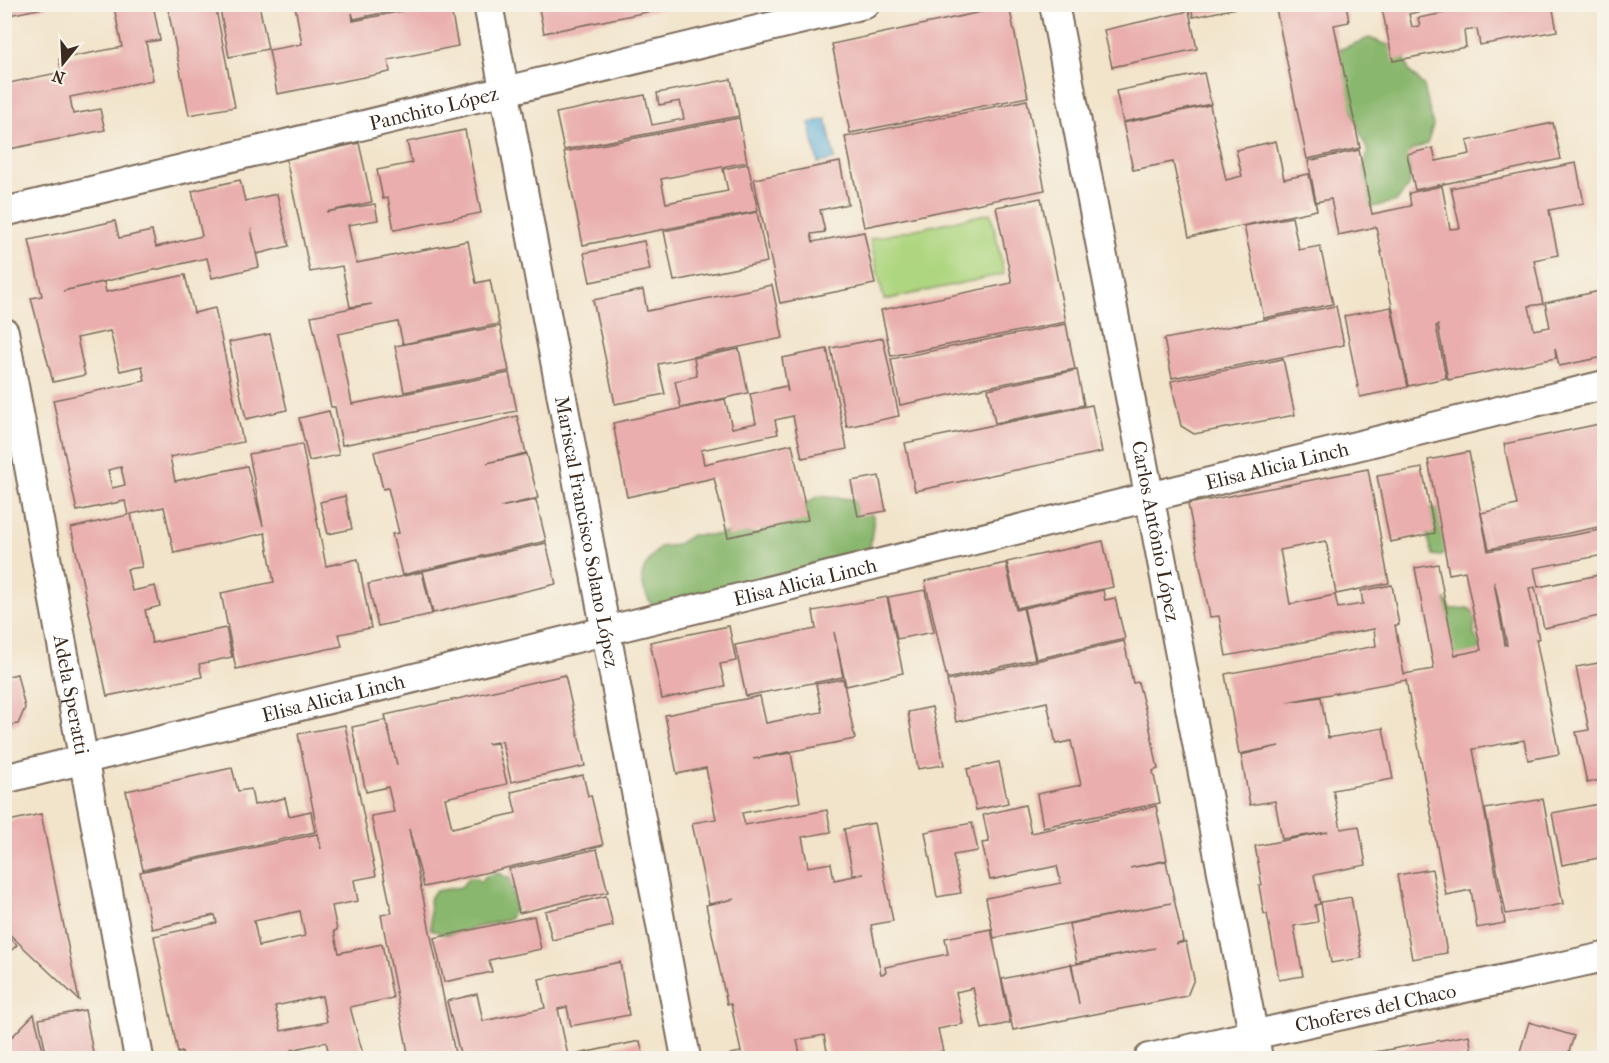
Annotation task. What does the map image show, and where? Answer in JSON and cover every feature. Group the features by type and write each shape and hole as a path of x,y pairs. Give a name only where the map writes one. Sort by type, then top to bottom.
{"street":[{"name":"Mariscal Francisco Solano López","path":"488,4 686,1059"},
{"name":"Panchito López","path":"4,212 865,4"},
{"name":"Carlos Antônio López","path":"1054,4 1256,1046"},
{"name":"Adela Speratti","path":"4,332 139,1059"},
{"name":"Elisa Alicia Linch","path":"4,779 605,633 1149,495 1605,385"},
{"name":"Choferes del Chaco","path":"1149,1059 1256,1046 1605,957"}],"green space":[{"path":"1369,38 1402,50 1409,71 1424,86 1433,126 1427,144 1410,151 1410,183 1397,201 1369,208 1358,189 1368,152 1345,94 1336,51"},
{"path":"991,213 1004,274 884,300 870,239"},
{"path":"818,496 851,499 874,517 870,549 833,567 655,610 642,584 642,577 647,563 660,547 676,545 692,535 716,535 729,532 758,534"},
{"path":"1426,507 1444,510 1452,550 1440,556 1433,555 1425,529"},
{"path":"1433,599 1446,600 1451,609 1469,608 1475,616 1474,634 1480,646 1476,665 1449,669"},
{"path":"499,873 510,879 515,910 509,919 451,934 441,934 431,929 429,900 435,891 461,887 469,878 477,878 480,882 486,876"}],"water":[{"path":"826,119 835,159 818,163 809,123"}],"building":[{"path":"4,4 47,4 48,7 4,16"},
{"path":"128,4 153,4 160,40 146,42 153,80 70,97 73,114 100,109 105,130 9,149 4,125 4,84 62,72 59,59 122,47 114,7"},
{"path":"167,4 215,4 235,107 189,115"},
{"path":"219,4 259,4 268,49 229,57"},
{"path":"303,4 423,4 354,19 352,13 353,21 436,4 450,4 458,46 388,60 390,72 277,94 269,50 302,44 295,6"},
{"path":"538,4 677,4 677,6 544,33"},
{"path":"1191,4 1247,4 1247,6 1193,17"},
{"path":"1275,4 1346,4 1349,22 1334,25 1360,148 1307,159"},
{"path":"1381,4 1453,4 1409,14 1412,27 1420,26 1418,18 1461,10 1460,4 1522,4 1522,8 1552,4 1557,31 1480,45 1477,29 1464,31 1466,47 1393,61"},
{"path":"1009,6 1028,97 850,133 832,44"},
{"path":"1189,11 1197,49 1112,67 1104,30"},
{"path":"1204,73 1211,104 1123,122 1116,91"},
{"path":"731,79 739,116 564,150 556,113 645,95 652,125 684,119 680,101 659,105 657,93"},
{"path":"1027,100 1045,190 864,227 845,137"},
{"path":"1210,105 1226,180 1242,176 1236,150 1276,141 1284,179 1309,174 1317,210 1189,237 1173,162 1133,170 1123,123"},
{"path":"739,118 747,162 661,179 666,203 728,191 723,169 748,164 758,211 583,245 564,152"},
{"path":"1553,123 1561,159 1415,190 1407,154 1433,148 1436,161 1470,154 1467,141"},
{"path":"465,130 481,213 394,230 388,198 383,199 377,170 412,163 407,142"},
{"path":"359,143 372,202 326,212 375,204 378,220 348,225 356,263 468,241 476,283 490,280 499,324 403,344 398,322 338,334 352,404 509,373 517,411 342,445 335,407 331,407 311,316 372,304 350,307 342,266 310,272 286,159"},
{"path":"1359,150 1372,214 1411,206 1409,193 1442,186 1450,229 1460,228 1451,188 1576,163 1584,203 1549,210 1558,255 1534,260 1543,304 1529,306 1534,330 1550,327 1545,303 1604,290 1604,357 1559,366 1555,348 1556,358 1448,380 1438,325 1436,326 1446,378 1408,386 1376,227 1338,235 1331,199 1316,202 1308,161"},
{"path":"840,162 848,204 820,210 825,232 811,234 813,242 864,232 875,284 780,303 754,179"},
{"path":"240,180 245,201 277,194 289,246 257,254 251,229 259,267 212,278 207,258 63,291 104,282 106,292 185,275 194,313 215,308 243,442 170,457 175,481 247,466 263,526 249,454 302,444 326,566 358,559 371,628 339,634 342,646 236,669 221,593 274,582 265,533 174,553 164,507 131,514 142,567 127,569 132,591 155,586 160,606 145,610 152,643 226,628 232,657 199,664 202,677 107,696 71,528 128,515 125,501 77,511 53,400 145,381 142,366 120,371 110,331 77,338 85,375 53,382 31,298 42,296 29,240 115,221 119,238 152,231 156,247 202,236 192,191","holes":["121,467 125,485 112,488 108,470"]},
{"path":"1041,198 1066,322 891,356 881,310 1012,283 996,207"},
{"path":"757,212 767,262 674,281 664,231"},
{"path":"1292,217 1299,250 1320,246 1333,304 1264,318 1244,226"},
{"path":"644,241 650,270 590,282 584,253"},
{"path":"772,285 783,338 658,364 665,394 615,404 593,300 643,290 647,311"},
{"path":"1336,306 1344,345 1172,378 1164,339"},
{"path":"1391,307 1408,387 1360,397 1344,316"},
{"path":"1066,324 1075,369 900,405 891,359"},
{"path":"500,326 509,371 404,392 395,346"},
{"path":"270,334 287,410 246,419 229,342"},
{"path":"883,338 899,416 847,427 831,348"},
{"path":"739,349 748,393 681,408 675,381 697,376 694,358"},
{"path":"827,349 847,449 802,458 793,416 775,420 778,434 701,450 704,464 792,444 808,520 728,537 714,478 627,497 613,423 725,399 732,428 756,423 750,394 786,386 788,392 782,358"},
{"path":"1283,359 1295,415 1194,434 1181,426 1171,381"},
{"path":"1077,370 1084,405 995,423 988,389"},
{"path":"1092,405 1102,452 915,491 905,443"},
{"path":"329,411 339,455 309,461 299,418"},
{"path":"517,416 526,453 487,463 527,454 538,498 500,507 536,500 546,541 402,575 392,534 399,533 388,488 383,489 374,452"},
{"path":"1604,423 1604,526 1489,549 1481,513 1517,505 1504,444"},
{"path":"1469,452 1488,551 1600,530 1604,555 1534,568 1538,587 1604,574 1604,615 1544,628 1535,587 1529,588 1539,639 1536,639 1559,754 1528,760 1524,740 1473,749 1505,923 1477,928 1471,890 1446,895 1406,680 1287,702 1321,697 1328,738 1383,728 1393,779 1333,790 1341,829 1359,826 1366,865 1314,875 1320,904 1315,905 1318,922 1294,926 1303,976 1279,980 1267,914 1264,914 1259,886 1262,885 1255,846 1328,832 1282,839 1275,801 1250,805 1241,755 1279,746 1239,754 1225,674 1376,646 1374,629 1226,656 1219,616 1210,617 1188,504 1368,469 1389,583 1336,594 1326,541 1280,550 1290,604 1335,595 1338,608 1363,604 1361,591 1392,585 1399,625 1395,625 1404,674 1434,669 1415,568 1438,564 1455,655 1481,650 1465,571 1449,574 1428,460","holes":["1494,582 1507,645 1505,645"]},
{"path":"1422,468 1435,533 1390,542 1377,476"},
{"path":"879,476 886,511 858,516 851,481"},
{"path":"345,496 352,529 328,534 320,502"},
{"path":"1103,541 1113,587 1017,608 1007,562"},
{"path":"546,543 556,584 433,613 423,571"},
{"path":"1006,563 1016,610 1023,608 1035,659 947,679 925,581"},
{"path":"422,572 432,614 378,626 368,584"},
{"path":"925,590 934,632 897,639 888,597"},
{"path":"1103,590 1105,600 1115,598 1125,639 1036,659 1024,608"},
{"path":"887,597 903,673 846,686 834,632 843,677 746,696 735,645 816,629 813,611"},
{"path":"729,626 736,661 720,664 725,686 662,699 650,642"},
{"path":"1124,641 1133,683 1138,682 1149,724 1158,769 1153,771 1160,803 1043,827 1037,794 1081,785 1071,741 1056,744 1047,702 956,722 947,681"},
{"path":"1604,662 1604,779 1587,783 1576,732 1589,730 1576,667"},
{"path":"17,674 25,708 18,724 4,726 4,677"},
{"path":"565,675 585,766 511,782 502,741 487,744 497,743 507,784 445,798 452,828 516,813 511,792 583,775 588,796 591,795 603,845 424,887 409,829 456,1058 409,1058 381,915 392,913 371,816 394,812 388,787 366,792 352,727 386,720 397,765 385,715"},
{"path":"843,679 855,739 753,759 791,753 800,802 742,813 745,825 827,810 831,832 802,837 808,867 831,863 834,880 864,874 853,875 844,829 874,823 893,921 871,925 881,974 886,973 885,967 948,954 945,938 991,929 1010,1023 982,1029 973,988 956,992 963,1024 938,1029 943,1051 905,1058 820,1058 828,1056 824,1035 797,1040 801,1058 731,1058 730,1054 741,1052 731,1004 727,1004 706,905 735,899 709,904 692,823 716,819 706,768 677,774 665,715 760,696 766,723 822,712 816,684"},
{"path":"932,707 944,765 918,769 908,712"},
{"path":"345,725 376,876 354,880 358,901 332,906 337,930 334,931 339,953 382,944 393,998 350,1007 364,1058 311,1058 329,1054 326,1042 291,1050 293,1058 183,1058 182,1052 178,1053 154,936 217,923 215,915 152,929 140,872 317,834 321,849 298,734","holes":["300,911 305,936 259,946 254,921","322,996 327,1022 281,1031 275,1006"]},
{"path":"999,762 1008,803 976,810 967,769"},
{"path":"232,768 238,791 251,789 254,805 285,798 289,816 311,811 315,832 143,870 126,791"},
{"path":"1543,799 1563,904 1506,914 1485,809"},
{"path":"1604,803 1604,857 1562,865 1552,813"},
{"path":"1025,805 1031,833 1156,806 1167,860 1130,868 1166,861 1183,941 1175,944 1186,942 1194,979 1187,996 1013,1030 1002,979 1071,964 1079,1004 1072,965 1155,948 1077,963 1069,924 1171,903 994,938 986,898 1061,883 1057,866 990,880 982,843 989,842 983,815"},
{"path":"41,814 79,1000 4,929 4,822"},
{"path":"972,823 978,851 953,855 961,893 937,897 925,832"},
{"path":"597,849 608,892 519,913 509,869"},
{"path":"1432,869 1447,953 1412,959 1397,875"},
{"path":"606,896 613,926 552,940 545,911"},
{"path":"1351,897 1362,958 1331,963 1321,902"},
{"path":"534,916 541,949 489,960 492,972 444,982 434,938"},
{"path":"4,932 17,945 4,957"},
{"path":"620,962 629,1015 571,1026 567,1007 558,1009 568,1056 640,1041 644,1058 461,1058 447,1001 477,994 483,1021 545,1008 539,979"},
{"path":"85,1010 94,1058 47,1058 39,1019"},
{"path":"34,1014 45,1058 4,1058 4,1045"},
{"path":"1529,1022 1574,1036 1567,1058 1518,1058"},
{"path":"1469,1035 1473,1058 1348,1058 1348,1057"}]}
